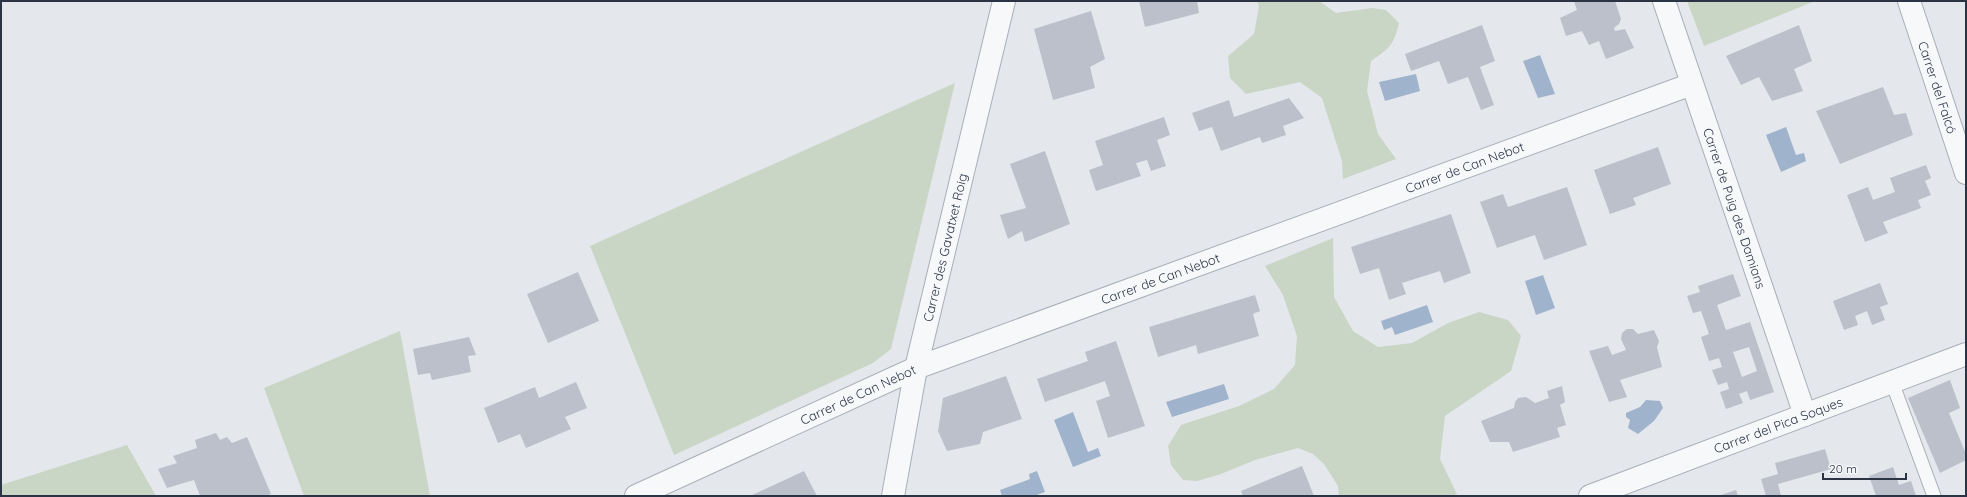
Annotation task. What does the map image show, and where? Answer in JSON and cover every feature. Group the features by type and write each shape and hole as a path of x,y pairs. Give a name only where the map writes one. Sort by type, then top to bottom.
{"street":[{"name":"Carrer des Gavatxet Roig","path":"893,496 916,368 1004,1"},
{"name":"Carrer de Puig des Damians","path":"1664,1 1805,415"},
{"name":"Carrer del Falcó","path":"1909,1 1966,173"},
{"name":"Carrer de Can Nebot","path":"636,496 916,368 1692,84"},
{"name":"Carrer del Pica Soques","path":"1590,496 1966,354"}],"lane":[{"path":"1892,382 1934,496"}],"green space":[{"path":"1257,1 1319,1 1336,13 1372,8 1386,10 1399,23 1393,42 1386,50 1371,61 1367,91 1378,134 1396,159 1343,179 1342,161 1322,98 1300,82 1246,94 1230,78 1228,56 1254,34 1259,6"},
{"path":"1687,1 1815,1 1704,46"},
{"path":"955,83 891,349 873,363 674,455 590,246"},
{"path":"1333,238 1334,297 1353,331 1378,347 1412,343 1448,323 1479,312 1508,320 1521,336 1511,371 1445,416 1440,459 1457,494 1450,496 1339,496 1338,486 1324,464 1313,454 1298,448 1255,460 1221,474 1197,481 1183,480 1171,465 1168,446 1181,425 1239,406 1274,389 1295,365 1297,336 1283,295 1265,266"},
{"path":"400,331 430,496 304,496 264,388"},
{"path":"127,445 156,496 1,496 1,485"}],"water":[{"path":"1540,55 1555,94 1538,98 1523,61"},
{"path":"1416,74 1420,91 1385,101 1379,82"},
{"path":"1786,127 1796,155 1804,153 1806,161 1781,172 1766,135"},
{"path":"1543,275 1555,308 1536,315 1525,281"},
{"path":"1427,305 1433,322 1395,335 1392,327 1384,330 1381,321"},
{"path":"1224,384 1229,399 1172,417 1166,402"},
{"path":"1646,400 1660,401 1663,408 1654,421 1638,434 1628,428 1630,420 1626,417 1626,413 1640,407"},
{"path":"1073,412 1088,452 1098,448 1101,456 1073,467 1054,420"},
{"path":"1037,471 1045,492 1034,496 1002,496 1000,490 1030,479 1029,474"}],"building":[{"path":"1139,1 1197,1 1199,13 1145,27"},
{"path":"1574,1 1615,1 1621,19 1619,24 1614,28 1615,31 1625,29 1634,48 1606,59 1599,41 1589,45 1582,31 1566,36 1560,18 1577,10"},
{"path":"1091,11 1105,59 1090,67 1095,88 1053,100 1034,29"},
{"path":"1482,25 1495,61 1480,67 1494,105 1481,110 1468,77 1448,84 1439,61 1411,71 1405,54"},
{"path":"1799,25 1812,61 1794,69 1803,91 1772,101 1759,77 1741,85 1726,56"},
{"path":"1883,87 1894,115 1906,113 1913,135 1840,164 1816,111"},
{"path":"1289,98 1304,118 1283,126 1286,135 1262,143 1260,137 1221,151 1212,127 1199,131 1192,113 1229,100 1234,117"},
{"path":"1164,117 1170,135 1157,140 1166,166 1151,171 1147,160 1136,163 1141,176 1096,191 1089,170 1103,165 1095,141"},
{"path":"1658,147 1671,184 1633,198 1636,205 1610,214 1594,170"},
{"path":"1045,151 1070,224 1025,242 1022,231 1008,239 1000,215 1026,208 1010,164"},
{"path":"1926,165 1931,178 1925,181 1931,195 1918,200 1921,208 1883,222 1888,233 1865,242 1847,195 1868,187 1873,200 1895,192 1890,178"},
{"path":"1567,187 1587,245 1544,260 1535,235 1497,248 1480,202 1503,194 1508,207"},
{"path":"1451,214 1471,273 1444,283 1440,271 1402,283 1406,294 1389,300 1379,268 1360,274 1351,247"},
{"path":"578,272 599,321 548,343 527,294"},
{"path":"1733,274 1741,296 1717,305 1726,330 1750,322 1774,392 1750,400 1747,391 1739,394 1743,403 1726,409 1720,392 1729,389 1727,382 1718,385 1712,370 1722,367 1719,358 1709,361 1701,337 1709,334 1701,311 1693,313 1687,296 1700,292 1698,286","holes":["1749,347 1757,371 1742,377 1733,352"]},
{"path":"1880,283 1888,304 1880,307 1885,320 1872,325 1867,311 1855,316 1858,325 1844,330 1833,301"},
{"path":"1255,295 1260,311 1253,314 1259,336 1198,354 1196,345 1158,357 1149,327"},
{"path":"1627,329 1633,329 1638,334 1654,330 1659,341 1657,347 1662,367 1620,380 1627,397 1609,402 1589,351 1608,346 1612,355 1626,350 1621,339 1622,333"},
{"path":"469,337 476,355 468,356 471,372 432,380 430,373 418,375 413,349"},
{"path":"1116,341 1145,426 1108,438 1096,401 1110,396 1105,381 1045,402 1037,379 1088,361 1085,352"},
{"path":"1006,376 1022,419 983,432 980,444 947,451 938,431 943,398"},
{"path":"1950,380 1960,408 1949,413 1966,454 1966,460 1940,473 1908,398"},
{"path":"576,382 587,408 565,417 571,429 526,448 520,434 498,443 484,408 535,387 539,398"},
{"path":"1562,386 1565,402 1560,405 1566,425 1557,428 1560,437 1513,452 1509,442 1490,442 1481,421 1514,408 1515,402 1518,398 1526,397 1535,403 1549,398 1547,391"},
{"path":"216,433 220,440 227,437 232,443 247,437 271,494 265,496 200,496 194,480 167,488 158,469 177,463 173,456 197,448 195,440"},
{"path":"1825,449 1831,469 1778,484 1781,496 1766,496 1761,479 1778,474 1775,463"},
{"path":"1302,466 1314,496 1243,496 1241,491"},
{"path":"1893,467 1899,485 1911,481 1916,496 1876,496 1869,476"},
{"path":"804,471 817,496 750,496"},
{"path":"1736,490 1738,496 1718,496"}]}
